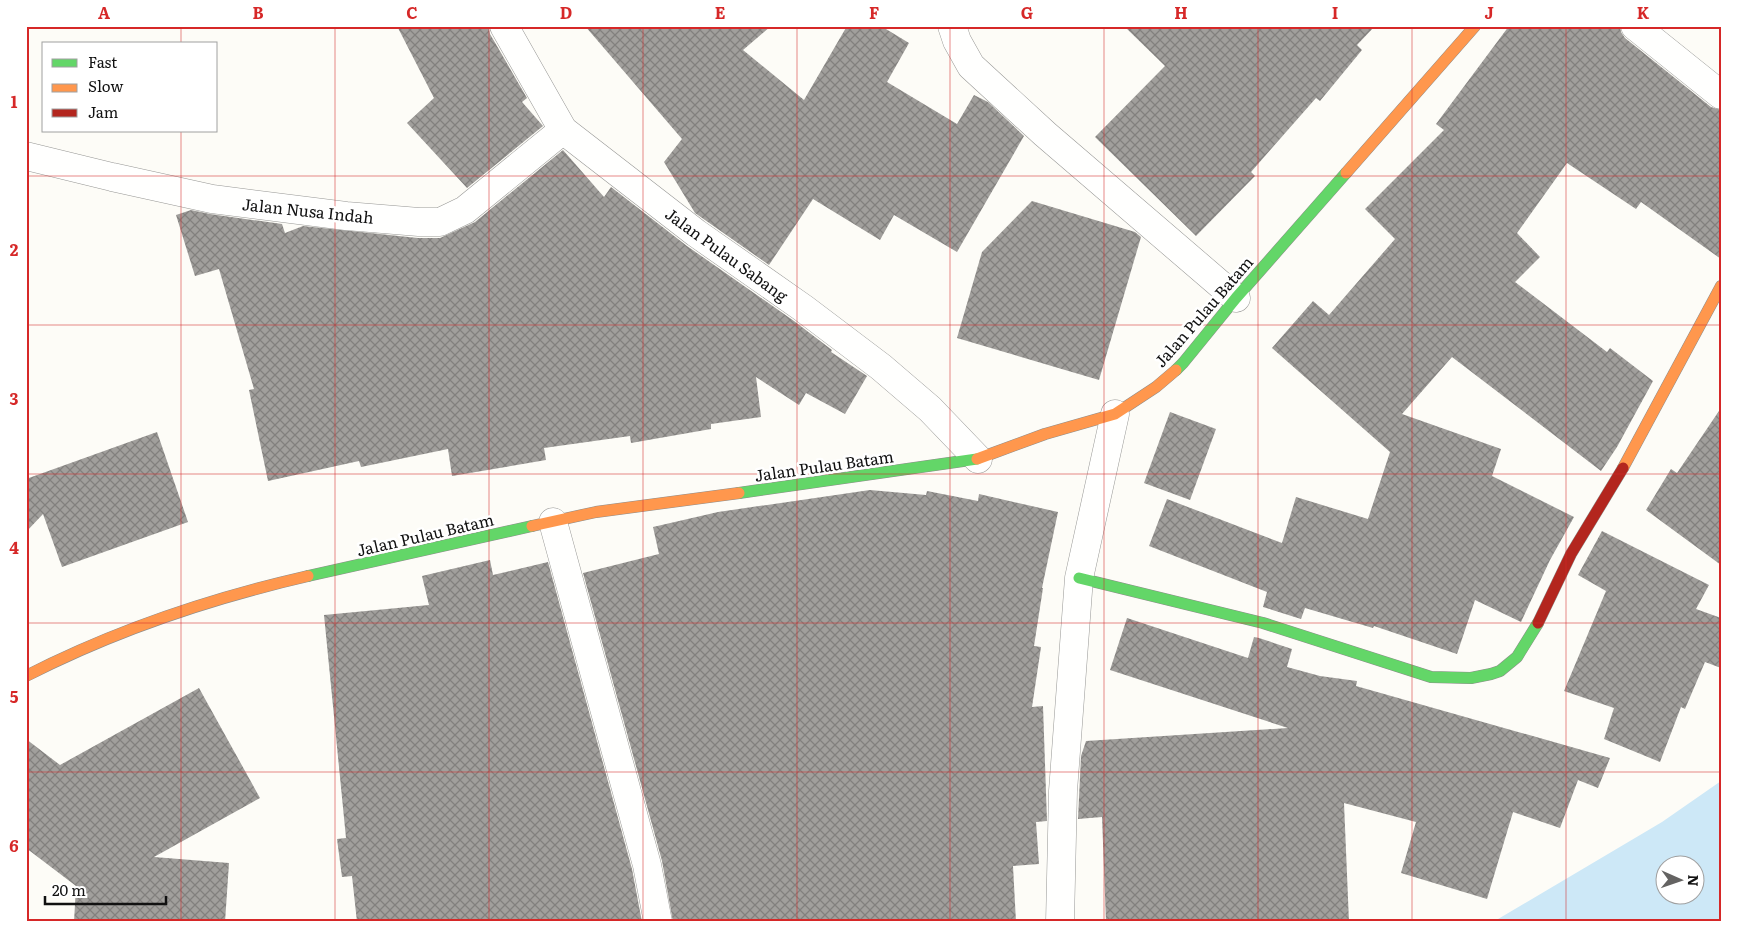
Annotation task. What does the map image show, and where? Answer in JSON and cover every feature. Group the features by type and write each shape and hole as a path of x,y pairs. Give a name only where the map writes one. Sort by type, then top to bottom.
{"main road":[{"name":"Jalan Pulau Batam","path":"26,676 69,654 122,633 259,587 596,512 978,459 1045,434 1115,414 1156,387 1183,363 1236,298 1474,26"},
{"path":"1079,578 1263,623 1431,677 1458,679 1476,677 1507,667 1517,658 1532,634 1572,553 1639,442 1721,286"}],"street":[{"name":"Jalan Pulau Sabang","path":"504,26 563,130 696,233 787,297 881,367 930,409 978,459"},
{"path":"952,26 957,42 971,66 1045,134 1236,298"},
{"path":"1635,26 1721,95"},
{"name":"Jalan Nusa Indah","path":"26,156 212,199 346,216 440,222 465,210 563,130"},
{"path":"1060,922 1062,791 1079,578 1115,414"},
{"path":"553,522 647,864 658,922"}],"water":[{"path":"1721,781 1721,922 1493,922 1662,822"}],"building":[{"path":"397,26 488,26 490,34 527,98 522,102 543,126 467,188 407,123 434,98"},
{"path":"585,26 771,26 743,50 804,100 847,26 881,26 909,43 887,82 957,124 974,95 988,102 1024,136 957,252 894,215 880,240 813,199 769,265 695,213 664,162 682,139"},
{"path":"1124,26 1375,26 1357,45 1362,50 1320,101 1316,98 1251,172 1255,176 1196,236 1095,137 1165,66"},
{"path":"1509,26 1620,26 1625,38 1711,107 1721,110 1721,259 1641,202 1636,209 1567,163 1517,233 1540,257 1515,282 1607,352 1610,348 1653,381 1617,447 1601,471 1452,357 1402,414 1501,449 1492,476 1574,517 1550,560 1521,622 1475,600 1457,654 1374,626 1373,628 1305,608 1301,619 1263,607 1267,592 1149,546 1167,499 1282,543 1296,497 1368,519 1390,452 1272,348 1313,301 1329,315 1395,239 1365,209 1444,130 1436,124"},
{"path":"563,150 604,197 611,187 687,246 794,321 832,350 831,352 867,376 845,414 806,393 799,405 756,377 761,417 711,424 711,429 631,443 630,436 544,448 546,460 452,476 448,449 361,467 359,461 268,481 249,390 254,389 219,269 195,276 176,215 191,210 282,224 285,233 303,226 418,238 440,238 475,222"},
{"path":"1032,201 1135,232 1141,237 1099,380 957,338 982,252"},
{"path":"1721,408 1721,565 1646,510 1671,469 1677,473"},
{"path":"1170,412 1216,429 1190,500 1144,483"},
{"path":"157,432 188,522 62,567 43,514 26,532 26,479"},
{"path":"870,490 926,495 927,491 978,501 979,494 1058,512 1042,588 1034,646 1041,647 1032,707 1043,706 1047,821 1036,822 1039,864 1013,866 1016,922 673,922 662,861 583,573 659,554 653,527 718,512"},
{"path":"1602,531 1709,585 1696,609 1721,618 1721,668 1705,662 1685,709 1681,707 1660,762 1604,739 1614,708 1564,691 1606,591 1578,575"},
{"path":"490,560 493,575 548,562 632,869 642,922 357,922 352,876 342,877 337,839 346,838 324,615 429,605 422,576"},
{"path":"1127,618 1248,658 1254,637 1259,638 1292,649 1287,667 1320,676 1357,681 1356,686 1610,758 1598,788 1578,780 1560,828 1513,812 1487,899 1401,873 1416,822 1344,803 1349,922 1106,922 1102,817 1078,819 1081,756 1086,741 1288,728 1110,670"},
{"path":"199,688 260,798 154,857 229,863 225,922 74,922 76,886 26,848 26,739 60,765"}],"traffic: fast":[{"path":"1176,370 1236,298 1346,173"},
{"path":"739,493 977,459"},
{"path":"308,576 532,526"},
{"path":"1079,578 1263,623 1431,677 1471,678 1500,671 1517,657 1538,623"}],"traffic: slow":[{"path":"1346,173 1475,26"},
{"path":"1623,468 1721,286"},
{"path":"977,459 1045,434 1115,414 1156,387 1176,370"},
{"path":"532,526 596,512 739,493"},
{"path":"26,676 94,644 164,617 200,605 308,576"}],"traffic: jam":[{"path":"1538,623 1571,554 1623,468"}]}
